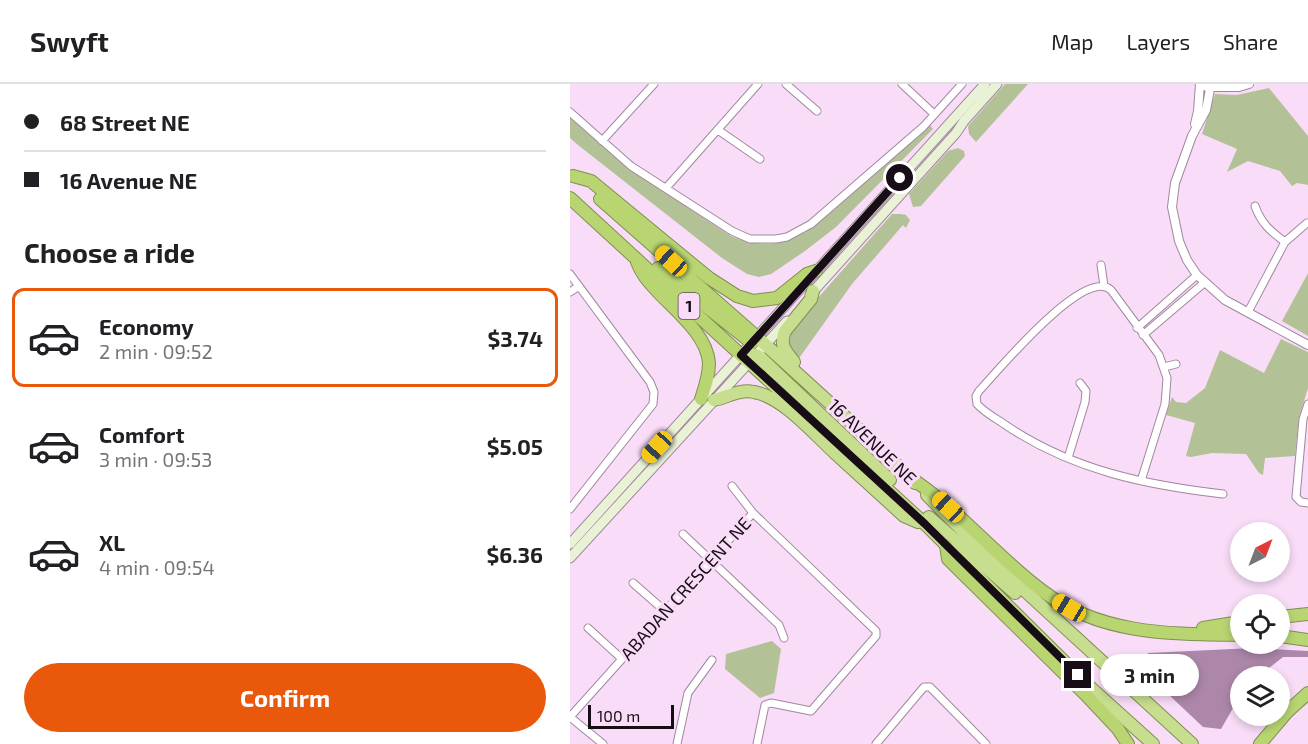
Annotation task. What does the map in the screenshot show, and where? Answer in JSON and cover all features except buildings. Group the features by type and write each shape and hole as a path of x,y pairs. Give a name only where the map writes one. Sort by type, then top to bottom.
{"highway":[{"path":"572,175 591,181 709,278 737,296 753,301 777,298 807,274 816,271"},
{"name":"16 AVENUE NE","path":"572,175 655,246 925,524 1092,689 1153,744"},
{"name":"16 AVENUE NE","path":"570,198 636,258 753,349 806,381 909,477 999,567 1192,744"},
{"path":"609,234 628,243 753,349 972,556 1044,618 1080,643"},
{"path":"636,258 642,274 684,320 704,347 709,361 709,371 701,399"},
{"path":"806,381 782,344 784,331 811,299 813,291"},
{"path":"714,400 733,393 748,391 758,392 774,400 904,516 925,524"},
{"path":"909,477 932,492 1045,593 1069,608 1097,620 1125,628 1183,634 1230,634"},
{"path":"946,545 948,559 1086,694 1118,729 1128,744"},
{"path":"1290,616 1308,614"},
{"path":"1148,631 1183,630 1230,623"},
{"path":"1290,637 1308,640"},
{"path":"1260,744 1287,712 1308,693"}],"main road":[{"path":"570,558 714,400 816,271 985,84"},
{"path":"570,544 701,399 813,291 997,84"}],"street":[{"path":"602,141 654,84"},
{"path":"666,188 758,84"},
{"path":"786,84 817,111"},
{"path":"902,84 934,114"},
{"path":"570,112 631,166 732,231 750,239 763,240 787,237 811,224 923,127 962,84"},
{"path":"1249,84 1239,87 1200,85 1198,111 1192,136 1175,183 1172,207 1179,241 1186,260 1197,275 1225,300 1308,345"},
{"path":"1192,136 1206,110 1211,86"},
{"path":"718,130 760,159"},
{"path":"1255,206 1264,225 1285,242"},
{"path":"1248,312 1285,242 1307,223"},
{"path":"1101,265 1104,286"},
{"path":"570,274 650,382 654,392 652,404 570,509"},
{"path":"1137,328 1197,275"},
{"path":"1143,335 1204,283"},
{"path":"570,292 579,286"},
{"path":"1142,481 1165,404 1167,378 1159,355 1111,290 1104,286 1092,289 1051,314 976,396 975,401 979,407 1038,445 1107,474 1172,488 1223,494"},
{"path":"1164,367 1176,364"},
{"path":"1068,458 1085,402 1086,392 1080,383"},
{"path":"1308,404 1303,419 1296,497 1301,502 1308,503"},
{"path":"732,486 753,513"},
{"name":"ABADAN CRESCENT NE","path":"570,717 753,513 876,631 876,636 812,711 771,703 765,705 757,744"},
{"path":"683,534 779,625 784,638"},
{"path":"633,583 665,611"},
{"path":"588,628 622,659"},
{"path":"677,744 688,693 712,660"},
{"path":"876,744 924,687 930,687 986,744"},
{"path":"570,717 603,744"}],"green space":[{"path":"1005,84 1028,84 976,142 969,134 968,126"},
{"path":"1269,88 1308,136 1308,185 1297,183 1292,186 1280,171 1248,161 1227,172 1237,149 1202,134 1215,94 1237,95"},
{"path":"570,117 628,168 731,236 760,244 778,243 806,232 930,125 933,129 836,227 771,274 759,277 747,274 722,258 578,145 570,138"},
{"path":"958,148 964,151 965,156 921,206 913,207 909,194 948,151"},
{"path":"892,214 905,214 910,220 906,228 903,225 852,284 797,361 788,351 787,333"},
{"path":"1308,273 1308,336 1282,321"},
{"path":"1281,339 1308,352 1308,388 1299,417 1295,456 1265,458 1263,475 1259,473 1246,454 1212,453 1186,456 1195,423 1166,415 1172,397 1176,402 1186,403 1205,388 1220,350 1264,373"},
{"path":"772,641 781,649 774,693 760,698 725,669 726,654"}],"shaded area":[{"path":"1230,649 1230,654 1290,654 1290,650 1308,651 1308,657 1283,657 1272,666 1230,666 1230,713 1221,729 1203,727 1149,676 1148,653"}],"route":[{"path":"900,178 741,355 925,524 1078,675"}]}
